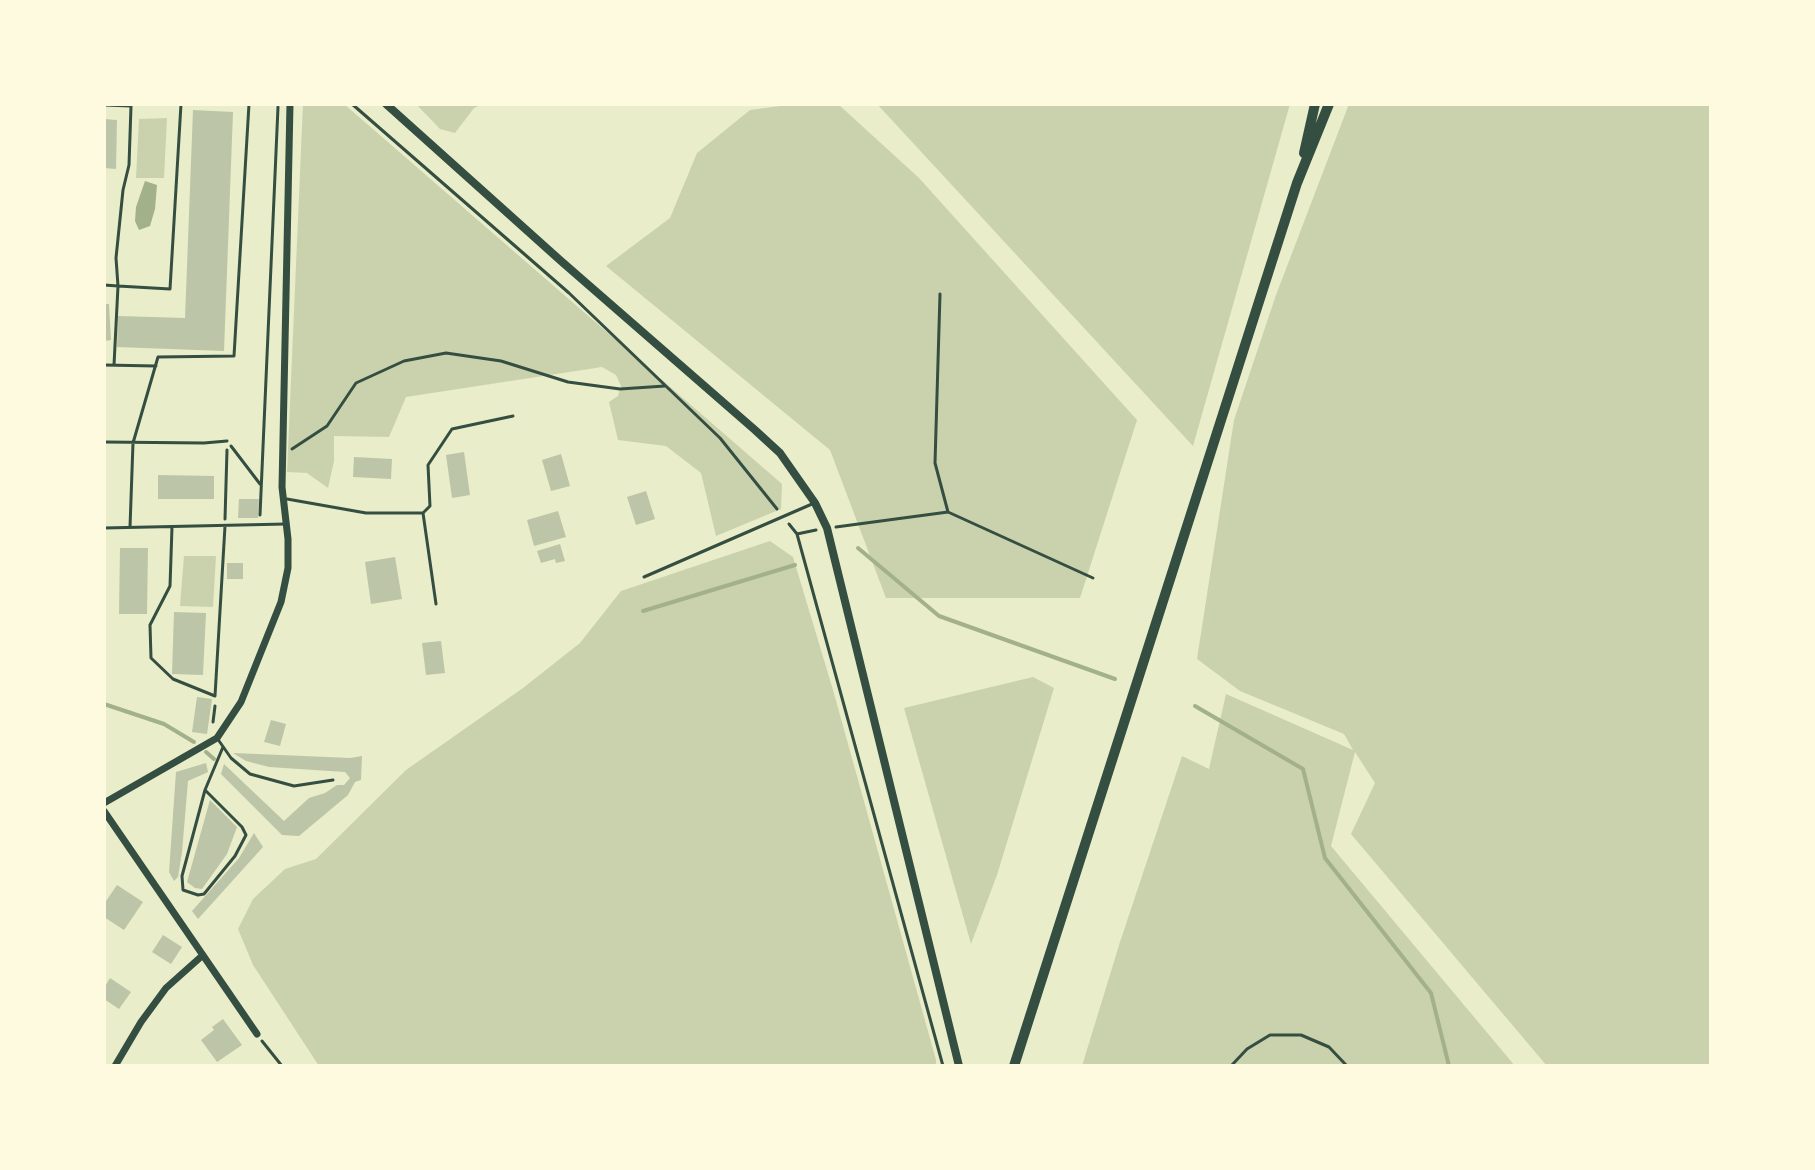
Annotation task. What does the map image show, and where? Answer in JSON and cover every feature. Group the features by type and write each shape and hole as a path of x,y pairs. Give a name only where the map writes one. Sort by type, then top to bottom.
{"main road":[{"path":"1297,183 1315,104"},
{"path":"1014,1066 1297,183 1329,104"}],"street":[{"path":"104,803 214,740 241,702 281,602 288,568 283,455 290,104"},
{"path":"386,104 780,453 815,503 827,528 959,1066"},
{"path":"104,811 257,1034"},
{"path":"115,1066 166,988 203,955"}],"lane":[{"path":"104,285 170,289 181,104"},
{"path":"130,527 133,443 158,357 234,356 249,104"},
{"path":"104,105 131,106 129,165 116,258 118,286 114,365"},
{"path":"104,365 156,366"},
{"path":"283,498 366,513 423,513 430,506 428,465 452,429 513,416"},
{"path":"104,442 227,441"},
{"path":"644,577 815,503"},
{"path":"423,513 436,604"},
{"path":"104,528 286,524"},
{"path":"172,527 170,586 150,625 151,658 173,679 215,696 225,526"},
{"path":"214,740 250,774 294,786 333,780"},
{"path":"205,790 242,827 246,835 204,894 198,895 183,890 182,876 205,790 223,747"}],"path":[{"path":"259,526 278,104"},
{"path":"352,104 569,293 720,438 797,534 943,1066"},
{"path":"940,294 935,463 948,512"},
{"path":"283,455 327,426 356,383 404,361 446,353 501,361 568,382 620,389 665,386"},
{"path":"227,441 261,486"},
{"path":"225,526 227,441"},
{"path":"797,534 948,512 1093,578"},
{"path":"214,740 215,696"},
{"path":"257,1034 282,1066"},
{"path":"1231,1066 1247,1049 1270,1035 1301,1035 1329,1047 1347,1066"}],"shaded area":[{"path":"303,104 344,104 782,484 781,509 716,536 701,473 666,446 618,440 609,402 618,396 621,386 616,375 602,367 406,397 389,437 334,436 334,461 328,488 307,473 287,472"},
{"path":"416,104 483,104 474,108 455,133 440,129"},
{"path":"795,104 838,104 919,178 1137,420 1080,598 886,598 830,450 606,266 670,218 697,153 750,110"},
{"path":"877,104 1290,104 1193,446"},
{"path":"1349,104 1711,104 1711,1066 1547,1066 1351,834 1375,783 1355,752 1331,846 1515,1066 1082,1066 1182,756 1209,769 1226,694 1353,750 1344,734 1240,691 1197,659 1234,420 1276,295"},
{"path":"167,118 164,178 136,178 139,119"},
{"path":"145,181 157,185 155,209 150,226 139,230 135,221 136,207"},
{"path":"770,541 793,557 833,690 936,1066 319,1066 253,965 238,929 253,899 285,869 316,859 406,770 523,688 580,643 621,591"},
{"path":"184,556 216,556 213,607 180,606"},
{"path":"1033,677 1054,688 997,875 971,944 904,708"}],"building":[{"path":"193,110 233,112 224,351 117,347 118,316 185,318"},
{"path":"104,119 117,120 116,169 104,168"},
{"path":"104,304 109,304 111,340 104,341"},
{"path":"464,452 470,495 452,498 446,455"},
{"path":"561,454 570,486 551,491 542,460"},
{"path":"354,457 392,459 391,479 353,477"},
{"path":"158,475 214,476 214,499 158,499"},
{"path":"646,491 655,519 636,525 627,497"},
{"path":"239,499 259,499 258,518 238,518"},
{"path":"558,511 566,537 534,546 527,520"},
{"path":"560,544 565,561 556,563 555,559 541,563 537,551"},
{"path":"120,548 148,548 147,614 119,614"},
{"path":"395,557 402,599 371,604 365,562"},
{"path":"227,563 243,563 243,579 227,579"},
{"path":"174,612 206,613 203,675 172,674"},
{"path":"441,641 445,673 426,675 422,643"},
{"path":"197,697 212,699 207,734 192,732"},
{"path":"271,720 286,724 280,746 264,742"},
{"path":"233,753 362,756 361,780 355,782 348,795 299,836 282,835 221,774 224,764 284,821 309,798 337,785 344,785 350,778 345,772 269,767 246,761"},
{"path":"206,763 208,772 188,781 182,852 178,877 174,881 169,872 176,772"},
{"path":"210,800 237,827 227,854 202,889 187,882"},
{"path":"254,833 263,847 198,919 192,911 239,858"},
{"path":"117,885 143,902 124,930 104,917 104,904"},
{"path":"163,935 182,947 171,964 152,952"},
{"path":"110,978 131,992 119,1009 104,999 104,988"},
{"path":"223,1019 242,1045 217,1062 201,1040"}],"waterway":[{"path":"858,548 939,616 1115,679"},
{"path":"643,611 795,565"},
{"path":"104,704 164,724 194,742"},
{"path":"1195,706 1303,769 1325,858 1431,993 1449,1066"},
{"path":"206,752 214,759"}]}
